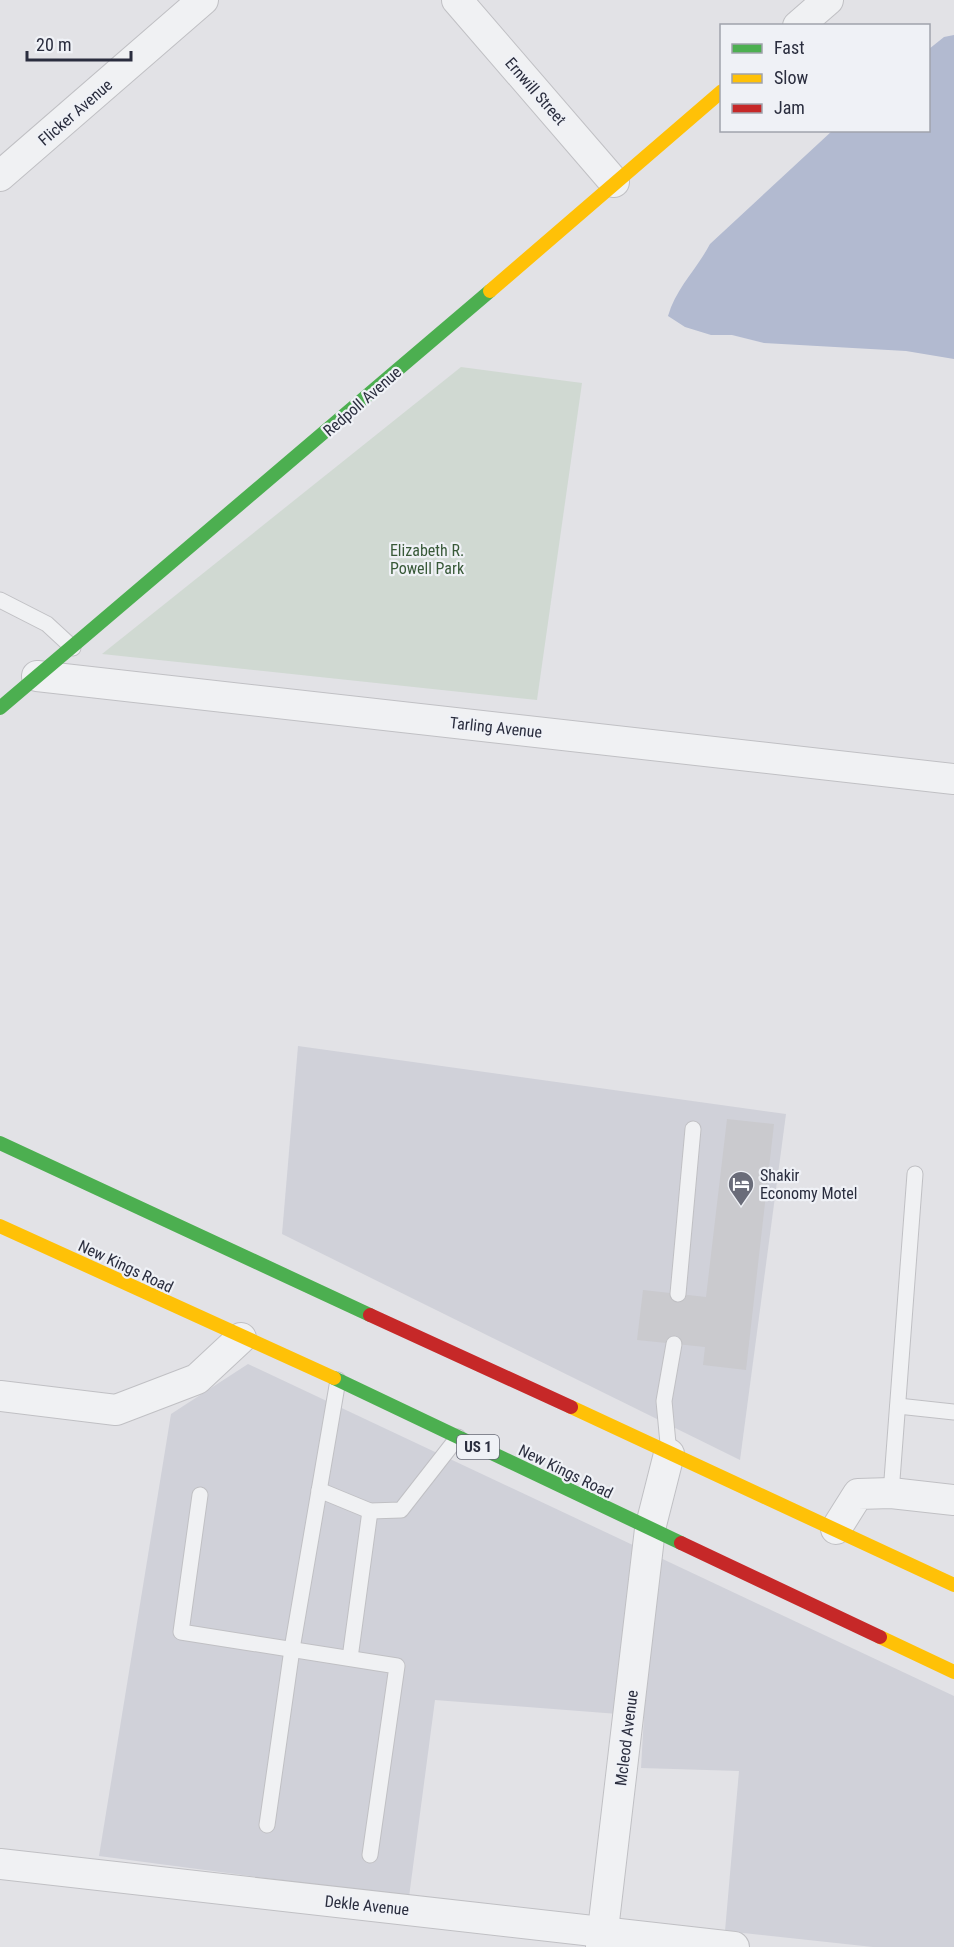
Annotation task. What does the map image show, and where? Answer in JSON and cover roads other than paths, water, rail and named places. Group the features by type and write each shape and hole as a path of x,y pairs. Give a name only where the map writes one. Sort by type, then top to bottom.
{"main road":[{"name":"Redpoll Avenue","path":"0,708 720,93"},
{"path":"0,1143 954,1585"},
{"name":"New Kings Road","path":"0,1226 241,1338 339,1380 650,1530 954,1672"}],"street":[{"name":"Flicker Avenue","path":"0,176 203,0"},
{"name":"Ernwill Street","path":"457,0 614,182"},
{"path":"800,24 828,0"},
{"name":"Tarling Avenue","path":"37,676 954,778"},
{"path":"0,1396 116,1410 197,1379 241,1338"},
{"name":"Mcleod Avenue","path":"602,1939 650,1530 669,1454"},
{"path":"836,1530 858,1494 891,1493 954,1500"},
{"name":"Dekle Avenue","path":"0,1864 602,1939 734,1947"}],"lane":[{"path":"0,600 47,624 72,648"},
{"path":"678,1293 693,1129"},
{"path":"891,1493 915,1174"},
{"path":"669,1454 664,1401 674,1344"},
{"path":"267,1825 292,1649 339,1380"},
{"path":"898,1406 954,1412"},
{"path":"319,1490 370,1511 401,1510 458,1437"},
{"path":"200,1495 181,1632 397,1666 370,1855"},
{"path":"350,1658 370,1511"}],"water":[{"path":"954,35 954,359 906,351 764,343 732,335 711,335 685,327 668,316 676,296 710,244 831,132 930,132 930,48 944,37"}],"place":[{"name":"Shakir Economy Motel","path":"741,1207"}],"park label":[{"name":"Elizabeth R. Powell Park","path":"427,559"}]}
